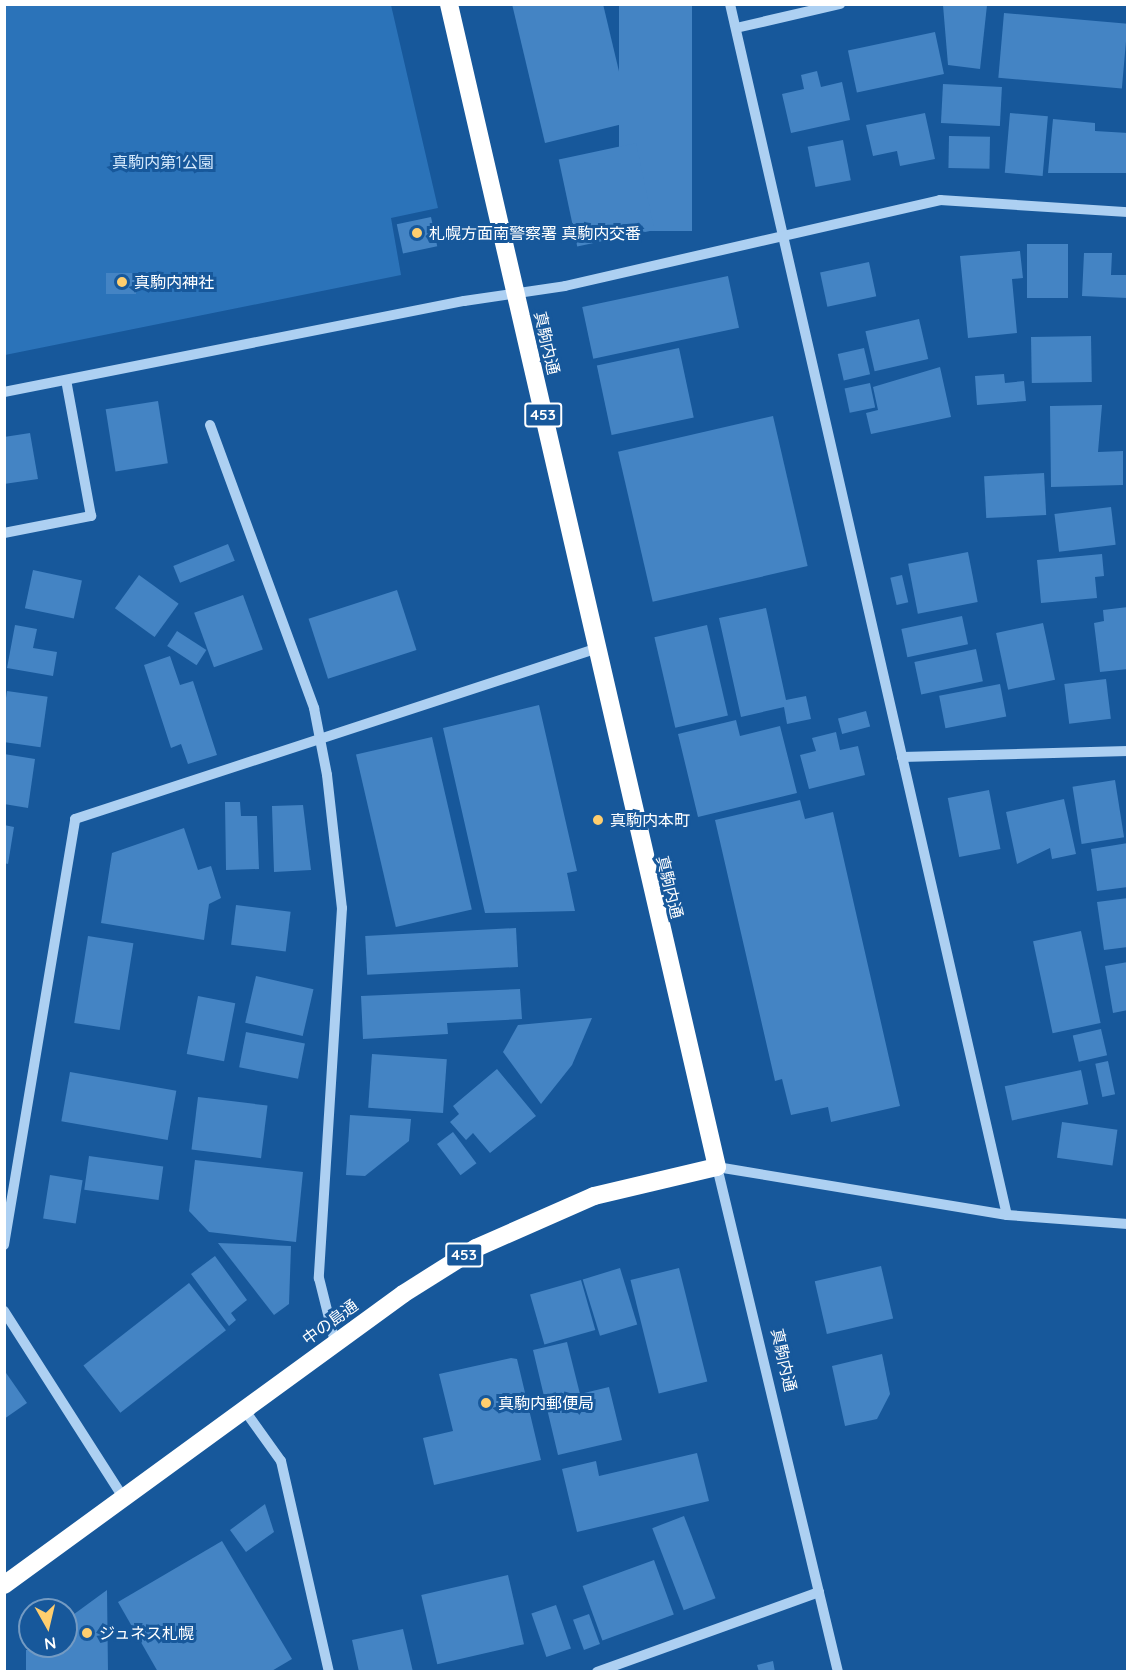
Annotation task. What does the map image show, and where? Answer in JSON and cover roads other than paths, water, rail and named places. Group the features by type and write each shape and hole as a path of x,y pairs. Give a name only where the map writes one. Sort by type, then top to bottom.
{"highway":[{"name":"真駒内通","path":"449,4 595,649 717,1167"},
{"name":"中の島通","path":"4,1585 243,1408 413,1287 507,1232 594,1197 717,1167"}],"street":[{"path":"730,4 1006,1215"},
{"path":"736,28 840,4"},
{"path":"4,392 516,293 940,200 1128,212"},
{"path":"4,533 91,516 66,380"},
{"path":"210,425 314,708 321,743 342,908 320,1278 335,1342"},
{"path":"4,1245 75,819 321,743 595,649"},
{"path":"902,757 1128,751"},
{"path":"717,1167 1006,1215 1128,1224"},
{"name":"真駒内通","path":"717,1167 838,1671"},
{"path":"4,1311 123,1497"},
{"path":"243,1408 281,1461 329,1671"},
{"path":"597,1671 819,1592"}],"place":[{"name":"札幌方面南警察署 真駒内交番","path":"417,233"},
{"name":"真駒内神社","path":"122,282"},
{"name":"真駒内本町","path":"598,820"},
{"name":"真駒内郵便局","path":"486,1403"},
{"name":"ジュネス札幌","path":"87,1633"}],"park label":[{"name":"真駒内第1公園","path":"163,162"}]}
